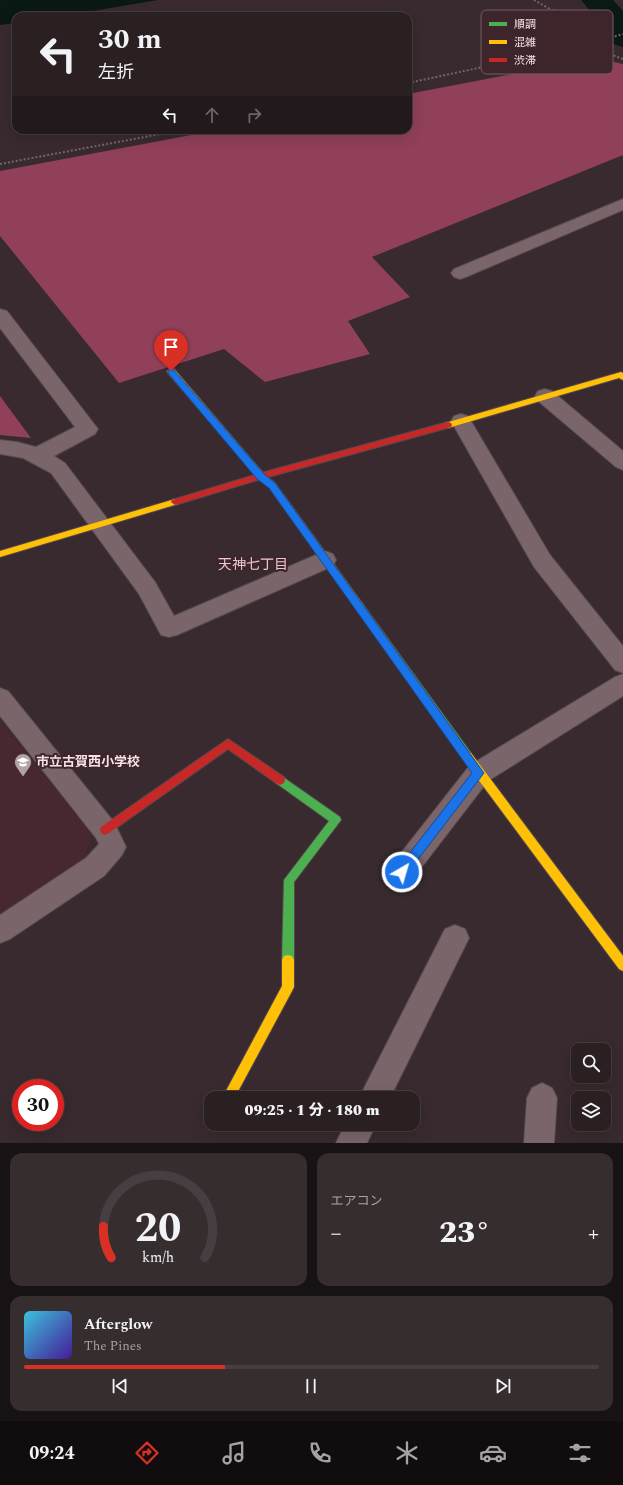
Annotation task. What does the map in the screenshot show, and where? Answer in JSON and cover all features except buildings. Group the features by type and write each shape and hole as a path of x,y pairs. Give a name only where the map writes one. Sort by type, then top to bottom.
{"street":[{"path":"460,273 623,204"},
{"path":"0,314 88,429 38,456"},
{"path":"171,371 260,476 272,485 478,773 623,965"},
{"path":"0,554 260,476 461,422 545,396 622,375"},
{"path":"545,396 623,462"},
{"path":"461,422 542,561 623,663"},
{"path":"0,447 17,448 38,456 58,468 147,588 169,628 325,560"},
{"path":"402,872 478,773 623,684"},
{"path":"0,698 105,830 113,847 95,867 0,930"},
{"path":"105,830 228,743 336,820 289,880 288,986 232,1091"},
{"path":"378,1091 455,938"},
{"path":"539,1143 542,1098"},
{"path":"351,1143 357,1131"}],"path":[{"path":"534,0 552,10"},
{"path":"613,37 623,34"},
{"path":"613,55 623,59"},
{"path":"412,82 481,67"},
{"path":"0,164 161,134"}],"shaded area":[{"path":"0,0 158,0 87,12 12,12 12,24 0,25"},
{"path":"613,62 623,64 623,155 372,257 410,297 348,321 370,354 265,382 224,349 119,383 0,236 0,171 197,134 412,134 412,93 513,74 613,74"},
{"path":"0,396 31,438 0,435"},
{"name":"市立古賀西小学校","path":"0,720 92,834 84,861 0,916"}],"waterway":[{"path":"596,0 605,10"},
{"path":"613,19 617,23 614,31 623,37"}],"traffic: fast":[{"path":"359,606 467,756"},
{"path":"280,780 336,820 289,880 288,960"}],"traffic: slow":[{"path":"171,371 261,476 272,485 359,606"},
{"path":"448,425 621,375 623,377"},
{"path":"0,554 175,502"},
{"path":"467,756 623,965"},
{"path":"232,1091 288,987 288,960"}],"traffic: jam":[{"path":"175,502 261,476 448,425"},
{"path":"105,830 228,743 280,780"}],"place":[{"name":"市立古賀西小学校","path":"23,777"}],"district":[{"name":"天神七丁目","path":"253,564"}],"route":[{"path":"171,371 260,476 272,485 478,773 402,872"}]}
